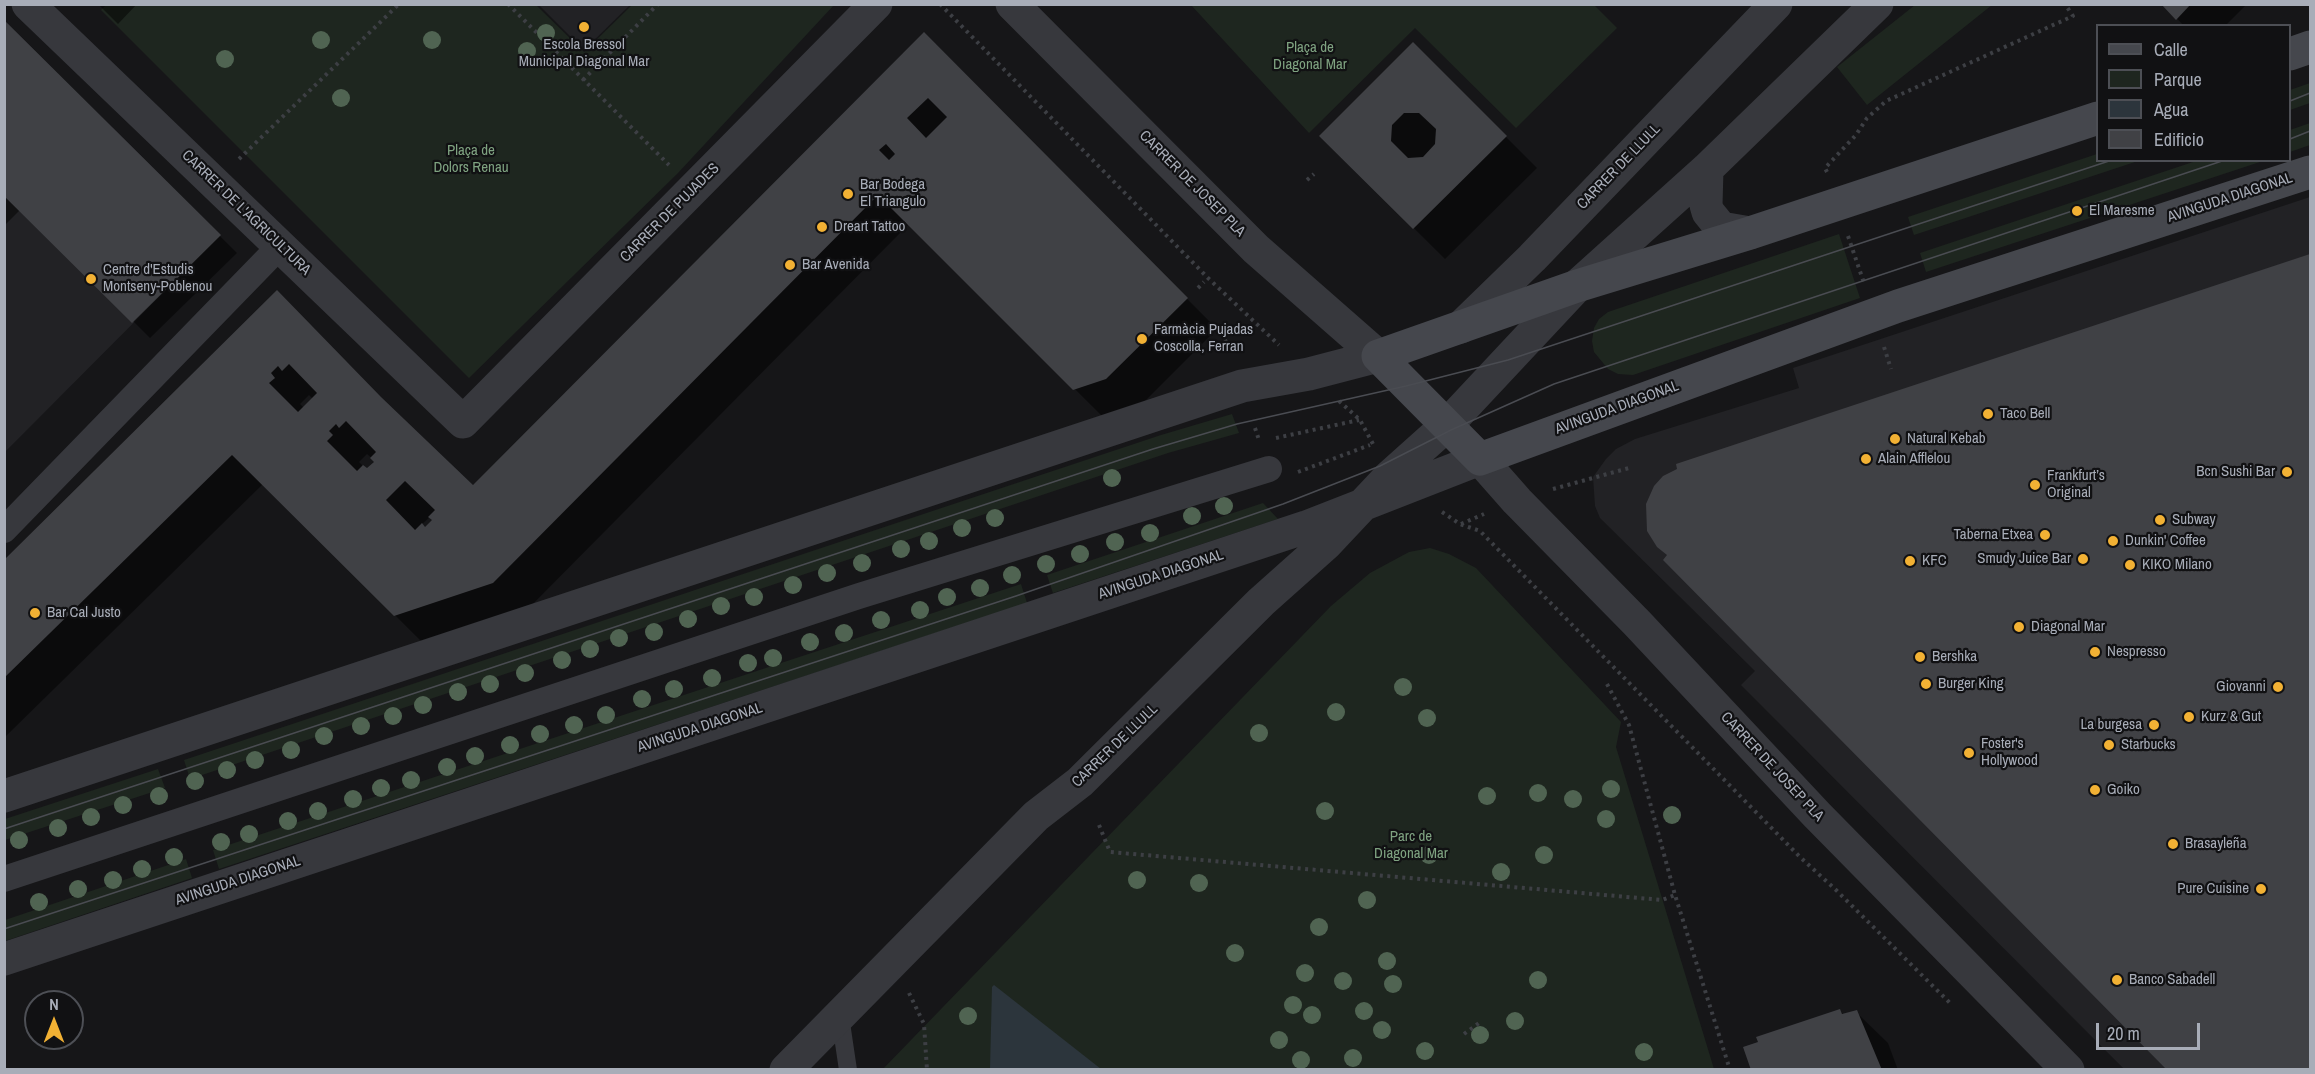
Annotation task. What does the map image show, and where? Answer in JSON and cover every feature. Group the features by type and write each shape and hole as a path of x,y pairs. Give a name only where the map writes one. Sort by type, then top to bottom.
{"main road":[{"path":"2291,53 2310,47"},
{"path":"1480,459 1378,356 1577,286 1750,233 2096,118"},
{"name":"AVINGUDA DIAGONAL","path":"1480,459 1898,306 2310,172"}],"street":[{"name":"CARRER DE L'AGRICULTURA","path":"28,4 463,422"},
{"name":"CARRER DE PUJADES","path":"463,422 876,4"},
{"name":"CARRER DE JOSEP PLA","path":"1012,4 1256,249 1378,356"},
{"name":"CARRER DE LLULL","path":"1461,327 1532,258 1776,4"},
{"path":"1577,286 1707,169 1877,4"},
{"path":"1707,169 1706,205 1708,212 1721,228 1750,233"},
{"path":"4,530 280,246"},
{"name":"CARRER DE LLULL","path":"786,1070 1036,816 1080,782 1261,602 1326,544 1389,477 1446,426 1577,286"},
{"path":"4,796 1242,386 1309,374 1378,356"},
{"name":"CARRER DE JOSEP PLA","path":"1480,459 1517,501 1637,623 1817,815 2068,1070"},
{"name":"AVINGUDA DIAGONAL","path":"4,959 1306,527 1480,459"},
{"path":"4,879 859,596 1269,469"}],"lane":[{"path":"840,1016 848,1070"}],"path":[{"path":"236,161 399,4"},
{"path":"507,4 670,166"},
{"path":"583,80 658,4"},
{"path":"940,4 1208,278 1266,331"},
{"path":"1828,178 1826,168 1856,135 1867,118 1886,101 2073,16 2065,4"},
{"path":"1307,180 1314,174"},
{"path":"1848,235 1866,289"},
{"path":"1197,288 1204,282"},
{"path":"1882,339 1891,369"},
{"path":"1225,340 1232,351"},
{"path":"1360,420 1373,444"},
{"path":"1593,477 1629,468"},
{"path":"1460,525 1480,531 1800,857 1959,1012"},
{"path":"1607,684 1629,725 1675,895 1730,1070"},
{"path":"1099,825 1110,852 1662,900 1675,895"},
{"path":"894,960 924,1024 927,1070"},
{"path":"1464,1034 1482,1021"}],"shaded area":[{"name":"Escola Bressol Municipal Diagonal Mar","path":"539,5 630,5 584,50"},
{"name":"Centre d'Estudis Montseny-Poblenou","path":"4,20 221,235 5,452 4,452"},
{"name":"Diagonal Mar","path":"2310,197 2310,1069 2124,1069 1741,685 1755,671 1600,518 1595,506 1593,477 1616,449 1635,439 1799,388 1793,368"}],"green space":[{"name":"Plaça de Dolors Renau","path":"106,5 536,5 584,52 632,5 834,5 678,173 469,378 101,10"},
{"name":"Plaça de Diagonal Mar","path":"1191,5 1594,5 1617,28 1516,128 1415,28 1309,133"},
{"path":"1915,5 1992,5 1867,105 1837,67"},
{"path":"2310,83 2310,103 2291,110 2291,90"},
{"path":"2310,123 2310,145 2291,152 2291,130"},
{"path":"2096,154 2096,162 2135,162 1914,235 1908,217"},
{"path":"2193,162 2260,162 1926,272 1920,253"},
{"path":"1839,234 1860,298 1633,375 1618,374 1608,369 1594,352 1592,341 1594,328 1599,319 1608,312"},
{"path":"1232,414 1239,433 1168,453 190,779 184,760 1161,435"},
{"path":"1263,503 1278,519 1053,593 1047,575"},
{"name":"Parc de Diagonal Mar","path":"1430,548 1449,554 1476,568 1621,722 1616,747 1714,1069 882,1070 1331,606 1370,573 1409,552"},
{"path":"1021,584 1027,603 219,869 213,850"},
{"path":"158,769 165,788 5,840 5,819"},
{"path":"186,859 192,878 5,941 5,920"}],"water":[{"path":"994,985 1101,1069 990,1069 992,987"}],"building":[{"path":"2161,4 2191,4 2176,20"},
{"name":"Centre d'Estudis Montseny-Poblenou","path":"4,20 221,235 132,323 4,196"},
{"path":"924,32 1188,298 1106,379 1073,390 878,195 493,583 394,616 232,455 4,678 4,560 277,290 381,397 473,485","holes":["928,98 947,117 926,138 907,118","886,144 895,154 889,160 879,150","289,364 317,393 298,412 269,383 275,378 271,373 278,366 282,371","346,421 376,452 370,458 374,462 367,468 363,465 357,471 327,441 333,435 329,431 336,424 339,428","405,481 435,510 428,517 432,520 425,527 422,523 415,530 386,500"]},
{"path":"1413,42 1507,136 1413,229 1319,136","holes":["1404,113 1419,113 1436,129 1435,144 1423,157 1408,158 1391,141 1392,125"]},
{"name":"Diagonal Mar","path":"2310,254 2310,1070 2167,1070 1663,560 1667,555 1657,547 1647,531 1646,504 1654,486 1663,476 1677,469 1676,464"},
{"path":"1840,1009 1842,1014 1857,1010 1882,1070 1751,1070 1743,1047 1758,1042 1756,1037"}],"tram line":[{"path":"2291,101 2310,93"},
{"path":"2291,139 2310,131"},
{"path":"4,829 1153,449 1237,424 1406,386 1508,360 2106,162"},
{"path":"4,929 1016,596 1283,504 1380,466 1451,430 1554,384 2219,162"}],"place":[{"name":"Escola Bressol Municipal Diagonal Mar","path":"584,27"},
{"name":"Bar Bodega El Triangulo","path":"848,194"},
{"name":"El Maresme","path":"2077,211"},
{"name":"Dreart Tattoo","path":"822,227"},
{"name":"Bar Avenida","path":"790,265"},
{"name":"Centre d'Estudis Montseny-Poblenou","path":"91,279"},
{"name":"Farmàcia Pujadas Coscolla, Ferran","path":"1142,339"},
{"name":"Taco Bell","path":"1988,414"},
{"name":"Natural Kebab","path":"1895,439"},
{"name":"Alain Afflelou","path":"1866,459"},
{"name":"Bcn Sushi Bar","path":"2287,472"},
{"name":"Frankfurt’s Original","path":"2035,485"},
{"name":"Subway","path":"2160,520"},
{"name":"Taberna Etxea","path":"2045,535"},
{"name":"Dunkin' Coffee","path":"2113,541"},
{"name":"Smudy Juice Bar","path":"2083,559"},
{"name":"KFC","path":"1910,561"},
{"name":"KIKO Milano","path":"2130,565"},
{"name":"Bar Cal Justo","path":"35,613"},
{"name":"Diagonal Mar","path":"2019,627"},
{"name":"Nespresso","path":"2095,652"},
{"name":"Bershka","path":"1920,657"},
{"name":"Burger King","path":"1926,684"},
{"name":"Giovanni","path":"2278,687"},
{"name":"Kurz & Gut","path":"2189,717"},
{"name":"La burgesa","path":"2154,725"},
{"name":"Starbucks","path":"2109,745"},
{"name":"Foster's Hollywood","path":"1969,753"},
{"name":"Goiko","path":"2095,790"},
{"name":"Brasayleña","path":"2173,844"},
{"name":"Pure Cuisine","path":"2261,889"},
{"name":"Banco Sabadell","path":"2117,980"}]}
